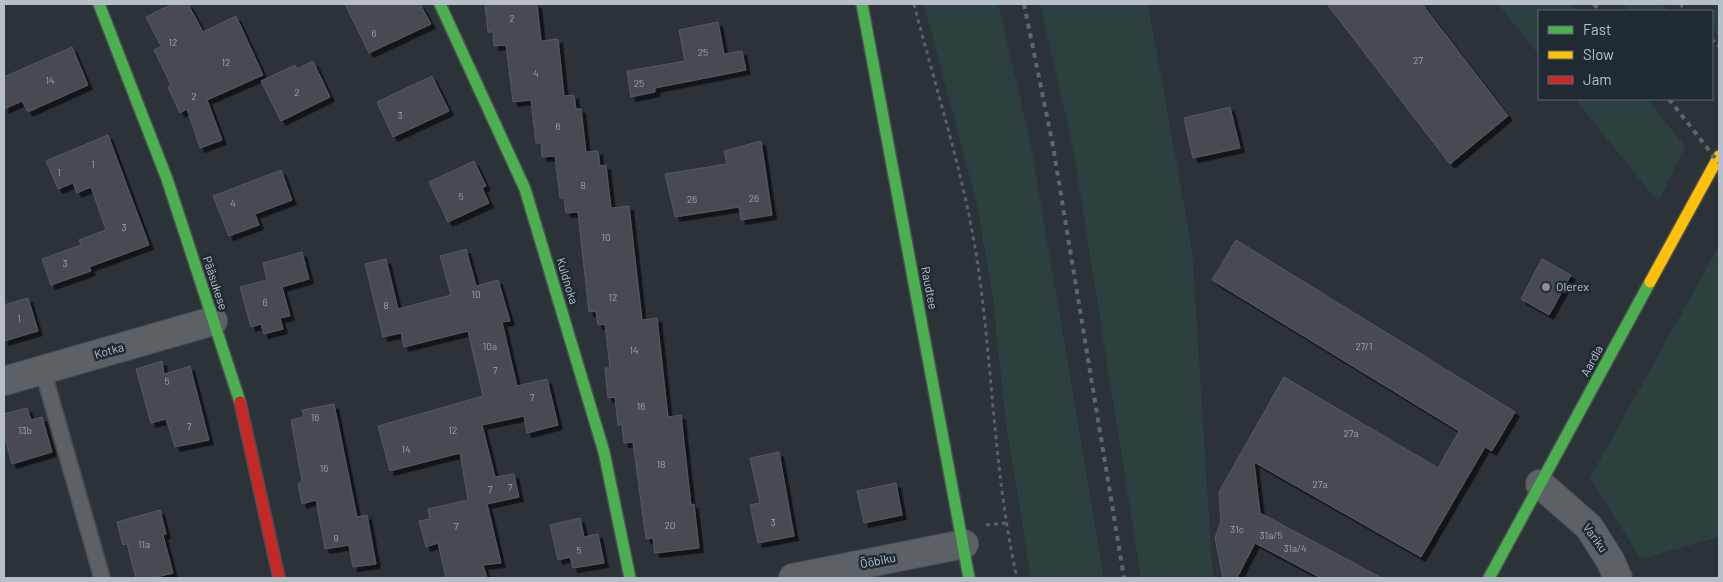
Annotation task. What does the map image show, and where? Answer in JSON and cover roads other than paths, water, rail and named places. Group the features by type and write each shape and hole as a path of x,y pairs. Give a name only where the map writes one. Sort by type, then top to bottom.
{"street":[{"name":"Pääsukese","path":"99,4 167,179 240,402 279,578"},
{"name":"Kuldnoka","path":"440,4 526,189 604,452 630,578"},
{"name":"Raudtee","path":"862,4 969,578"},
{"name":"Aardla","path":"1489,578 1719,156"},
{"name":"Kotka","path":"4,381 213,321"},
{"name":"Variku","path":"1540,484 1589,527 1610,560 1618,578"},
{"name":"Ööbiku","path":"793,578 964,544"}],"lane":[{"path":"43,371 102,578"}],"railway":[{"path":"1024,4 1053,146 1124,578"},
{"path":"1594,4 1599,10"},
{"path":"1670,100 1719,163"}],"place":[{"name":"Olerex","path":"1546,287"}]}
